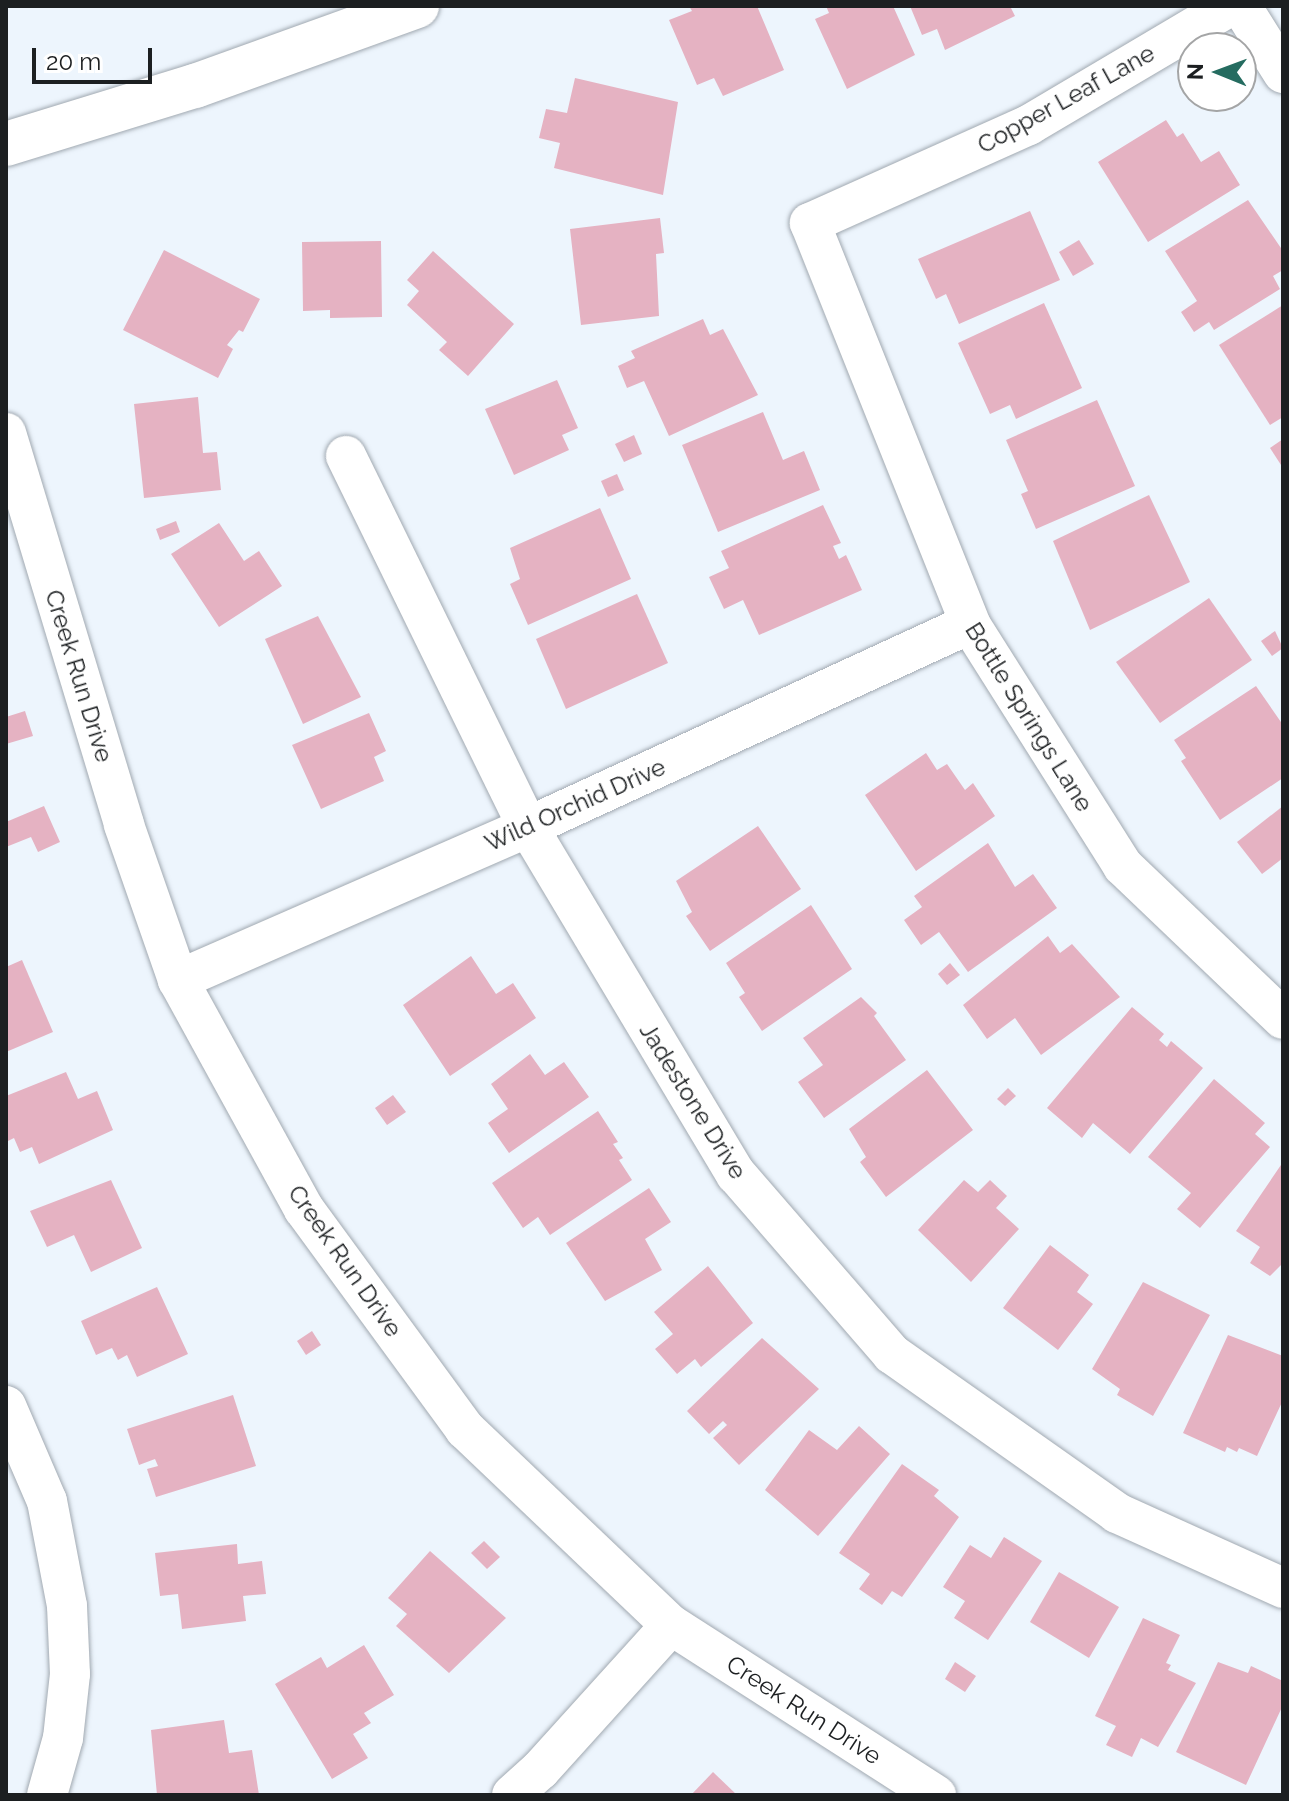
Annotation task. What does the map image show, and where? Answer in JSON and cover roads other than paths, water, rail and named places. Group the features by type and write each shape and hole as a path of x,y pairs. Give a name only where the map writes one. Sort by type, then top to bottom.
{"street":[{"path":"6,144 195,86 417,6"},
{"name":"Copper Leaf Lane","path":"810,223 1029,125 1230,6"},
{"path":"1241,6 1283,73"},
{"name":"Bottle Springs Lane","path":"810,223 970,624 1123,866 1283,1019"},
{"name":"Creek Run Drive","path":"6,433 124,825 178,980 304,1209 465,1429 671,1625 936,1795"},
{"name":"Jadestone Drive","path":"346,456 528,827 736,1174 892,1354 1117,1513 1283,1588"},
{"name":"Wild Orchid Drive","path":"178,980 528,827 970,624"},
{"path":"6,1406 47,1501 67,1606 70,1674 63,1738 47,1795"},
{"path":"512,1795 540,1770 671,1625"}]}
